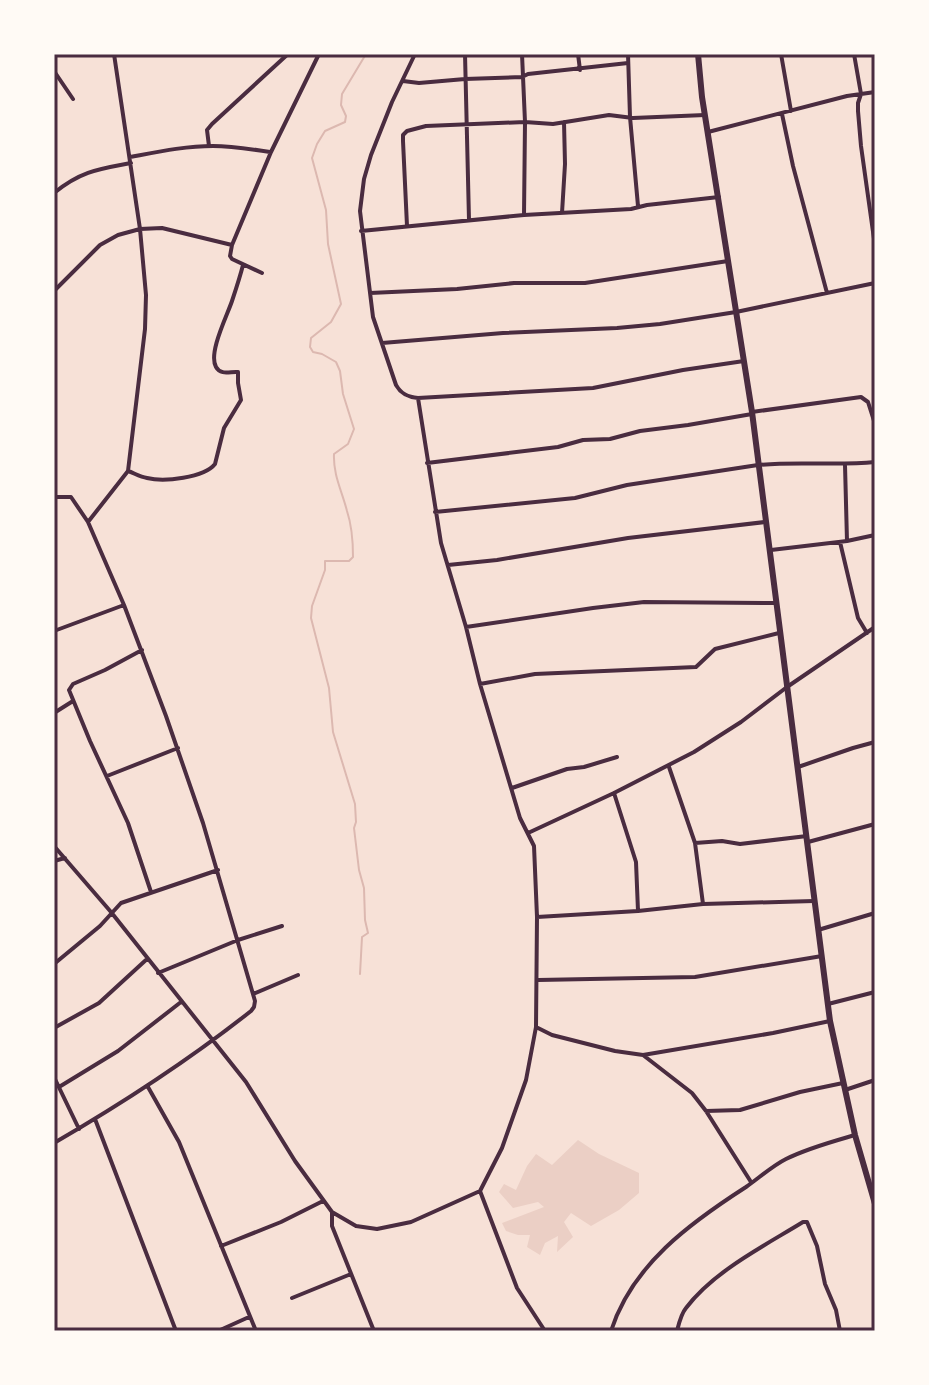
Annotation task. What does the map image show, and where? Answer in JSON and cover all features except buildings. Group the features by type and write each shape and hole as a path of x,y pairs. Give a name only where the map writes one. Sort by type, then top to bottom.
{"street":[{"path":"88,522 128,471 146,314 140,229 114,54"},
{"path":"209,146 207,130 212,124 288,54"},
{"path":"262,273 231,258 232,245 271,152 319,54"},
{"path":"415,54 371,155 360,211 375,327 396,385 404,394 418,398 593,388 744,361"},
{"path":"465,54 469,220"},
{"path":"522,54 524,215"},
{"path":"578,54 580,70"},
{"path":"628,54 638,206"},
{"path":"698,54 752,413 830,1021 855,1135 875,1202"},
{"path":"781,54 791,111"},
{"path":"854,54 861,94 858,119 875,246"},
{"path":"403,81 419,83 522,77 628,63"},
{"path":"54,71 73,99"},
{"path":"708,132 875,92"},
{"path":"782,114 827,293"},
{"path":"407,226 403,141 404,132 411,129 525,122 545,124 609,115 705,115"},
{"path":"562,213 564,122"},
{"path":"130,157 209,146 271,152"},
{"path":"54,193 79,176 131,163"},
{"path":"361,231 524,215 631,209 719,197"},
{"path":"54,291 108,239 140,229 169,229 232,245"},
{"path":"370,293 514,283 585,283 728,261"},
{"path":"128,471 147,479 164,479 203,473 215,464 224,428 241,400 238,372 220,371 214,364 214,358 243,265"},
{"path":"382,343 674,322 875,283"},
{"path":"427,463 548,449 589,439 610,439 640,431 861,397 868,402 875,424"},
{"path":"54,846 111,912 246,1082 295,1161 332,1212 356,1226 377,1229 411,1222 480,1191 502,1148 526,1080 536,1027 534,846 520,818 448,565 435,512 418,398"},
{"path":"435,512 575,498 627,485 758,465 875,462"},
{"path":"845,465 847,541"},
{"path":"54,497 71,497 88,522 142,650 218,870 255,1001 253,1009 148,1087 54,1143"},
{"path":"448,565 628,538 765,522"},
{"path":"768,550 875,535"},
{"path":"840,542 858,618 867,633"},
{"path":"466,627 661,601 775,603"},
{"path":"54,631 124,605"},
{"path":"528,833 669,766 741,722 875,627"},
{"path":"480,684 535,674 696,667 712,650 779,633"},
{"path":"142,650 71,685 69,690 128,823 151,892"},
{"path":"54,713 73,701"},
{"path":"798,767 875,742"},
{"path":"107,776 178,748"},
{"path":"512,788 567,769 617,757"},
{"path":"669,766 695,843 703,904"},
{"path":"614,793 636,862 638,911"},
{"path":"695,843 722,841 740,844 808,839 875,824"},
{"path":"54,861 65,858"},
{"path":"54,964 100,926 121,903 218,870"},
{"path":"537,917 703,904 814,901"},
{"path":"818,930 875,913"},
{"path":"158,973 238,940 282,926"},
{"path":"537,980 695,977 822,956"},
{"path":"54,1028 99,1003 147,959"},
{"path":"253,994 298,975"},
{"path":"828,1004 875,992"},
{"path":"59,1087 118,1051 181,1002"},
{"path":"536,1027 552,1035 643,1055 830,1021"},
{"path":"643,1055 686,1087 706,1111 752,1183"},
{"path":"54,1077 79,1129"},
{"path":"706,1111 740,1110 800,1092 875,1080"},
{"path":"148,1087 179,1142 256,1331"},
{"path":"95,1119 176,1331"},
{"path":"611,1331 631,1288 667,1246 712,1209 786,1159 855,1135"},
{"path":"480,1191 517,1288 545,1331"},
{"path":"221,1246 323,1201"},
{"path":"332,1212 332,1226 374,1331"},
{"path":"677,1331 686,1307 706,1287 749,1254 807,1222 817,1246 840,1331"},
{"path":"292,1298 351,1274"},
{"path":"218,1331 249,1317"}],"shaded area":[{"path":"578,1140 639,1173 639,1193 619,1210 591,1226 571,1213 564,1222 573,1237 557,1252 558,1236 545,1243 540,1255 527,1247 530,1235 506,1231 502,1223 544,1207 538,1202 513,1208 499,1192 504,1184 516,1190 536,1154 552,1165"}],"waterway":[{"path":"360,974 362,937 368,933 354,828 355,804 333,732 329,688 311,618 325,561 349,561 353,557 350,522 336,476 334,454 348,444 354,429 336,362 313,352 310,347 311,338 331,322 341,304 328,244 326,210 312,158 325,131 345,122 342,94 366,54"}]}
